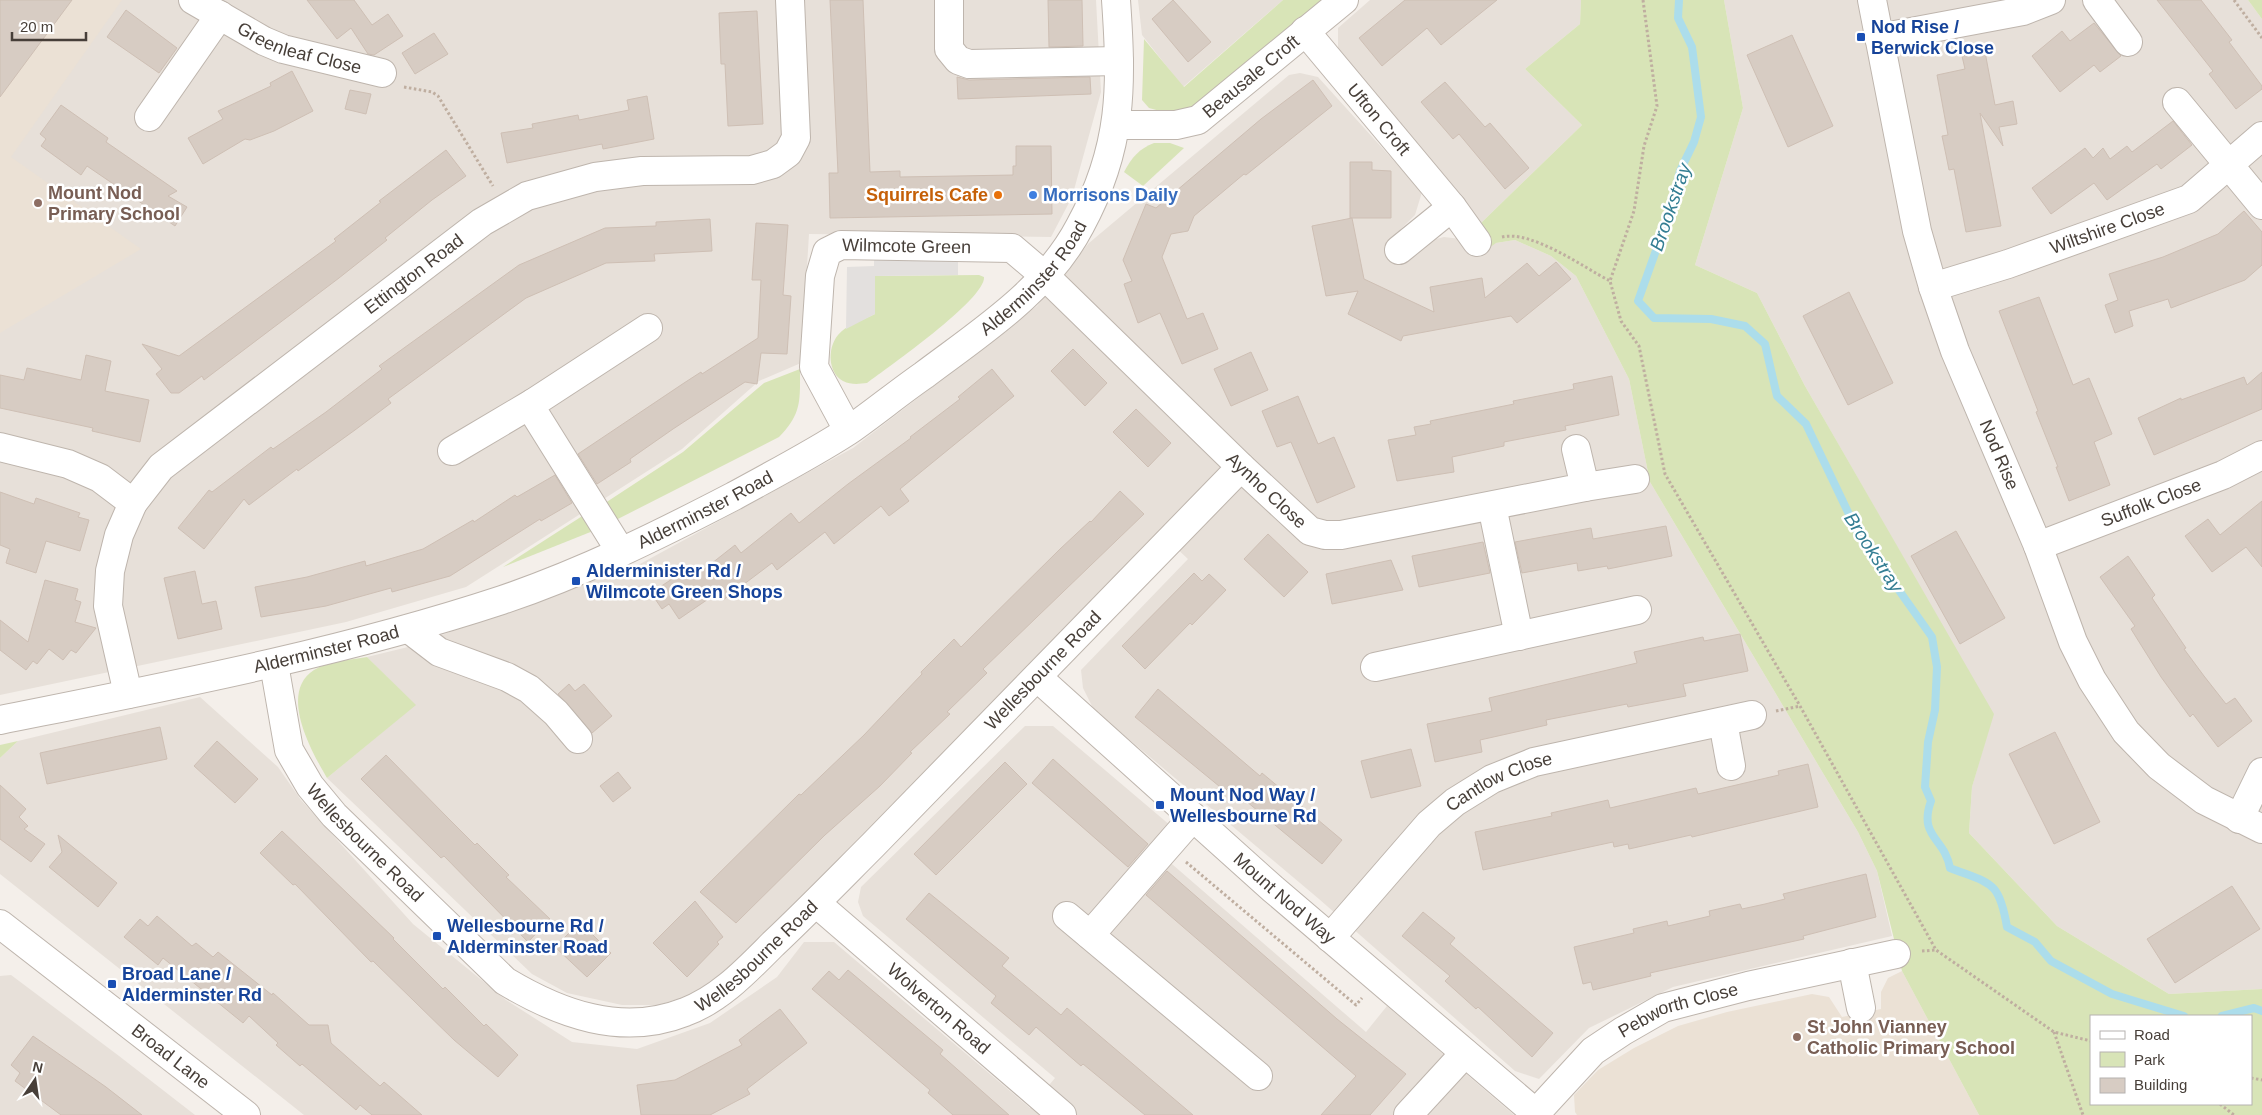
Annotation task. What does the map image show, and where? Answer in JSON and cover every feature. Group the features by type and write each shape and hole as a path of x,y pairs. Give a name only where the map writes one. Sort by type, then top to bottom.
{"street":[{"name":"Greenleaf Close","path":"193,0 264,41 283,49 382,73"},
{"name":"Ettington Road","path":"128,694 108,606 110,571 118,535 133,503 161,467 482,222 527,196 595,177 642,171 752,170 773,164 788,153 796,138 790,0"},
{"path":"949,0 949,50 958,60 969,64 1119,62"},
{"name":"Alderminster Road","path":"0,720 274,664 409,629 504,599 621,552 683,523 783,469 848,430 990,325 1045,276 1063,254 1082,221 1103,175 1117,125 1119,62 1116,0"},
{"name":"Beausale Croft","path":"1117,125 1176,125 1198,120 1344,0"},
{"name":"Nod Rise","path":"1872,0 1917,231 1933,287 1955,351 2038,546 2073,642 2092,680 2126,732 2159,766 2204,800 2250,824"},
{"path":"1879,38 2023,11 2051,0"},
{"path":"2097,0 2128,42"},
{"name":"Greenleaf Close","path":"149,117 220,15"},
{"name":"Ufton Croft","path":"1306,31 1452,207 1477,242"},
{"path":"2177,102 2262,205"},
{"name":"Wiltshire Close","path":"1933,287 2008,264 2189,199 2262,136"},
{"path":"1399,250 1452,207"},
{"name":"Wilmcote Green","path":"848,430 814,367 820,276 827,252 841,245 1012,248 1045,276"},
{"name":"Aynho Close","path":"1045,276 1241,467 1310,531 1325,535 1341,535 1635,479"},
{"path":"452,451 533,403 648,328"},
{"path":"533,403 533,411 621,552"},
{"path":"0,447 68,464 100,478 133,503"},
{"path":"1576,449 1585,487"},
{"name":"Suffolk Close","path":"2038,546 2223,475 2262,455"},
{"name":"Wellesbourne Road","path":"274,664 289,750 316,793 334,815 505,981 535,999 558,1009 598,1021 630,1023 663,1019 686,1012 712,998 740,977 816,903 1241,467"},
{"path":"1492,506 1519,636"},
{"path":"1375,667 1637,610"},
{"path":"409,629 439,652 507,677 529,688 556,713 578,739"},
{"name":"Mount Nod Way","path":"1037,677 1330,938 1537,1114"},
{"name":"Cantlow Close","path":"1330,938 1429,824 1455,802 1492,779 1534,762 1752,715"},
{"path":"1723,722 1732,766"},
{"path":"2250,824 2262,772"},
{"path":"1090,935 1201,824"},
{"name":"Wolverton Road","path":"816,903 1062,1115"},
{"path":"1067,916 1258,1076"},
{"name":"Broad Lane","path":"0,924 246,1115"},
{"name":"Pebworth Close","path":"1537,1114 1593,1052 1623,1030 1663,1008 1748,986 1896,954"},
{"path":"1852,963 1861,1008"},
{"path":"1408,1115 1465,1053"}],"path":[{"path":"1643,0 1657,106 1644,146 1634,211 1610,281 1621,321 1639,346 1665,474 1800,706 1936,950 2054,1032 2090,1041"},
{"path":"2234,0 2262,38"},
{"path":"382,73 402,87 432,92 438,96 508,207"},
{"path":"1477,242 1510,235 1532,240 1610,281"},
{"path":"1201,824 1184,861 1356,1005 1378,979"},
{"path":"2054,1032 2083,1115"},
{"path":"2221,1105 2234,1115"}],"shaded area":[{"path":"0,0 1096,0 1101,92 1072,197 1051,237 809,234 801,363 759,381 682,449 466,587 346,622 0,695"},
{"name":"Mount Nod Primary School","path":"0,0 122,0 11,157 141,249 0,333"},
{"path":"1138,0 1283,0 1183,87 1142,35"},
{"path":"1370,0 1581,0 1580,24 1525,69 1582,125 1481,223 1338,50 1338,28"},
{"path":"1724,0 2248,0 2262,19 2262,989 2169,994 2057,926 1969,833 1972,787 1993,714 1805,386 1757,293 1695,265 1743,108"},
{"path":"1300,73 1318,77 1422,192 1415,215 1388,242 1404,264 1432,240 1444,237 1496,243 1515,240 1551,256 1576,276 1629,379 1650,482 1858,832 1877,871 1892,936 1673,987 1589,1028 1539,1079 1515,1071 1319,899 1094,710 1083,688 1081,670 1188,559 1159,532 755,946 697,993 658,1005 622,1005 567,993 532,974 327,778 415,705 367,657 408,647 640,564 853,448 1037,306 1089,243 1289,75"},
{"path":"874,253 958,254 958,275 875,276 875,314 846,329 847,267 874,266"},
{"path":"200,697 278,767 301,800 413,924 506,1000 572,1042 637,1049 710,1023 777,977 804,942 834,942 1030,1108 1055,1078 863,916 858,902 861,887 1025,726 1053,726 1184,837 1165,858 1366,1032 1387,1006 1514,1115 304,1115 0,874 0,758 18,741"},
{"name":"St John Vianney Catholic Primary School","path":"1902,971 1979,1115 1577,1115 1575,1112 1574,1095 1598,1070 1634,1048 1678,1026 1727,1012 1812,994 1829,997 1842,1017 1881,1009 1881,992 1888,978"},
{"path":"11,975 195,1115 0,1115 0,976"}],"green space":[{"path":"1283,0 1333,0 1202,108 1178,116 1149,108 1142,100 1144,39 1184,87"},
{"path":"1581,0 1724,0 1743,108 1695,265 1757,293 1805,386 1994,714 1972,787 1969,833 2057,926 2169,994 2262,989 2262,1115 1979,1115 1902,971 1877,871 1858,832 1650,482 1629,379 1576,276 1551,256 1515,240 1496,243 1489,248 1481,223 1582,125 1525,69 1580,24"},
{"path":"2248,0 2262,0 2262,19"},
{"path":"1154,143 1170,143 1184,148 1143,186 1124,172 1136,154"},
{"path":"979,275 984,277 980,287 969,301 934,333 867,383 855,384 843,381 834,372 831,353 834,340 841,331 875,314 875,276"},
{"path":"800,369 800,389 796,414 787,429 779,437 610,523 599,507 683,452 764,383"},
{"path":"587,513 598,529 503,567"},
{"path":"367,657 416,705 327,778 301,723 298,707 299,693 304,680 314,670 333,663"},
{"path":"18,741 0,758 0,745"}],"building":[{"path":"0,0 72,0 0,97"},
{"path":"307,0 354,0 372,25 388,14 403,36 374,55 368,54 351,28 337,39"},
{"path":"830,0 863,0 870,172 900,171 900,177 1013,175 1013,166 1016,166 1016,146 1051,146 1052,214 830,218 829,173 838,173"},
{"path":"1048,0 1082,0 1083,46 1049,47"},
{"path":"1173,0 1211,42 1188,62 1152,19"},
{"path":"1405,0 1497,0 1441,45 1427,28 1382,66 1359,38"},
{"path":"2157,0 2201,0 2232,40 2229,42 2262,86 2262,89 2236,109 2209,74 2213,71"},
{"path":"126,10 177,48 159,73 107,37"},
{"path":"757,11 763,124 728,126 725,64 721,64 719,13"},
{"path":"2094,23 2121,56 2100,72 2094,65 2060,92 2032,56 2062,31 2070,41"},
{"path":"434,33 448,54 415,74 402,53"},
{"path":"1792,35 1833,126 1788,147 1747,55"},
{"path":"1985,52 1995,105 2013,101 2017,124 1999,127 2003,146 1980,113 2001,226 1966,232 1954,169 1949,170 1942,136 1948,135 1937,75 1965,69 1962,56"},
{"path":"292,71 313,111 274,131 250,140 245,139 203,164 188,138 223,119 218,111 271,86 270,83"},
{"path":"957,77 969,80 1090,77 1091,94 958,99"},
{"path":"1313,80 1332,106 1246,175 1244,174 1194,216 1188,231 1171,234 1162,257 1187,319 1203,313 1218,349 1182,364 1160,313 1138,323 1124,284 1132,281 1123,260 1146,204 1156,208 1261,119"},
{"path":"1445,82 1485,127 1490,123 1529,168 1505,189 1459,134 1453,139 1421,102"},
{"path":"350,90 371,94 366,114 345,109"},
{"path":"647,96 654,139 603,149 602,144 507,163 501,133 533,128 532,124 578,115 579,120 629,110 627,100"},
{"path":"61,105 108,138 106,142 177,191 168,196 187,207 175,226 87,166 81,175 41,146 46,139 40,134"},
{"path":"2173,121 2192,145 2161,169 2157,164 2107,200 2094,183 2051,214 2032,188 2085,148 2093,158 2103,148 2110,159 2127,146 2132,152"},
{"path":"446,150 466,176 432,200 385,238 387,240 339,278 204,380 202,376 179,393 171,393 156,374 162,369 142,344 179,356 336,241 334,239 381,202 379,201"},
{"path":"1350,162 1372,162 1372,170 1391,171 1391,218 1350,218"},
{"path":"2244,211 2262,232 2262,265 2245,280 2171,308 2168,299 2129,311 2133,326 2115,333 2105,305 2118,300 2109,274 2163,257 2218,234"},
{"path":"1352,218 1364,279 1434,312 1430,287 1482,278 1485,298 1527,263 1539,276 1556,262 1571,279 1517,323 1511,316 1403,336 1401,341 1348,314 1358,291 1326,296 1312,226"},
{"path":"710,219 712,251 654,254 655,261 606,263 526,298 388,399 391,403 298,471 297,469 249,505 244,499 204,549 178,528 209,490 212,492 271,447 273,449 326,412 382,369 379,366 519,265 605,228 656,226 656,222"},
{"path":"756,223 788,225 783,295 791,296 787,354 761,353 757,384 745,382 673,429 630,459 631,462 597,484 578,454 701,372 702,374 758,338 761,280 752,280"},
{"path":"1849,292 1893,383 1848,405 1803,316"},
{"path":"2039,297 2073,385 2089,378 2112,434 2094,442 2110,485 2069,501 2056,467 2058,467 2036,412 2038,411 1999,311"},
{"path":"1073,349 1107,383 1085,406 1051,371"},
{"path":"1251,352 1268,390 1231,406 1214,369"},
{"path":"86,355 111,361 105,391 149,400 140,442 92,431 93,428 0,408 0,375 24,380 27,368 81,380"},
{"path":"992,369 1014,396 900,489 909,501 889,516 881,506 834,544 825,532 777,570 772,563 723,600 717,593 679,619 669,604 662,609 651,593 687,569 693,578 735,545 741,553 791,513 799,523 960,399 958,397"},
{"path":"2262,372 2262,409 2154,455 2138,418 2181,398 2181,400 2244,377 2247,385"},
{"path":"1612,376 1619,415 1565,426 1566,430 1504,442 1504,446 1452,457 1454,472 1397,481 1388,440 1416,435 1414,427 1431,424 1430,421 1514,404 1513,401 1574,389 1573,384"},
{"path":"1298,396 1318,444 1334,437 1355,487 1317,503 1291,442 1277,447 1262,411"},
{"path":"1136,409 1171,443 1148,467 1113,432"},
{"path":"555,475 572,503 541,521 540,519 450,576 392,592 391,588 326,606 261,617 255,587 307,577 365,561 366,566 423,549 473,520 474,522 515,495 517,497"},
{"path":"1120,491 1144,514 983,669 987,673 947,712 950,714 910,752 912,753 880,786 825,835 736,923 700,892 799,794 801,795 864,735 922,674 921,672 954,639 961,647 1060,549 1091,522"},
{"path":"0,492 34,504 36,498 80,513 78,517 89,520 80,551 46,541 36,573 6,563 10,549 0,545"},
{"path":"2262,501 2262,567 2246,547 2212,572 2185,536 2208,519 2220,535"},
{"path":"1666,526 1672,556 1608,569 1607,566 1578,571 1577,563 1522,573 1515,542 1591,528 1593,539"},
{"path":"1956,531 2005,618 1960,644 1911,556"},
{"path":"1268,534 1308,572 1284,597 1244,559"},
{"path":"1483,542 1490,573 1419,587 1412,556"},
{"path":"2128,556 2155,595 2152,598 2186,648 2184,649 2204,676 2226,704 2235,698 2252,721 2218,747 2193,714 2190,717 2161,677 2131,629 2135,626 2100,577"},
{"path":"1391,560 1403,590 1332,604 1326,574"},
{"path":"195,571 202,604 216,601 222,629 178,639 164,578"},
{"path":"1194,573 1202,581 1209,574 1226,590 1192,625 1190,623 1145,669 1122,646"},
{"path":"45,580 78,589 75,600 81,602 75,622 96,628 76,653 71,650 63,660 49,649 37,664 33,661 26,670 0,650 0,620 28,642"},
{"path":"1740,634 1748,671 1683,684 1686,696 1628,707 1627,704 1546,720 1547,725 1480,740 1482,752 1435,762 1427,724 1492,711 1489,698 1637,663 1634,652 1703,637 1704,641"},
{"path":"569,684 575,691 584,684 612,716 592,733 558,694"},
{"path":"1158,689 1260,776 1262,773 1342,840 1322,864 1229,787 1225,791 1135,717"},
{"path":"160,727 167,759 47,784 40,753"},
{"path":"2055,732 2100,822 2054,844 2009,754"},
{"path":"217,741 258,779 235,803 194,766"},
{"path":"1411,749 1421,786 1371,798 1361,761"},
{"path":"386,755 475,845 477,843 509,875 506,877 550,919 528,942 444,856 441,858 361,779"},
{"path":"1053,759 1148,844 1128,867 1032,783"},
{"path":"1005,762 1027,784 936,875 914,854"},
{"path":"1808,764 1818,807 1692,837 1691,835 1629,849 1628,844 1614,847 1613,842 1483,870 1475,832 1552,816 1551,813 1608,800 1610,808 1696,788 1698,794 1779,775 1778,771"},
{"path":"618,772 631,788 613,802 600,786"},
{"path":"0,785 26,809 19,817 28,826 24,829 45,844 31,862 0,839"},
{"path":"282,831 394,938 443,989 445,987 484,1026 486,1024 518,1055 498,1077 454,1040 373,961 371,962 295,884 293,885 260,853"},
{"path":"58,835 117,883 98,907 49,867 62,852"},
{"path":"1167,871 1337,1019 1406,1074 1370,1115 1321,1115 1356,1076 1146,895"},
{"path":"1866,874 1876,917 1803,936 1804,939 1650,973 1651,976 1593,990 1591,982 1583,984 1574,947 1634,933 1633,929 1667,921 1668,926 1710,916 1709,911 1740,904 1742,909 1785,899 1783,894"},
{"path":"2232,886 2260,929 2175,983 2147,939"},
{"path":"929,893 1009,958 1002,966 1061,1015 1067,1008 1193,1115 1145,1115 1083,1064 1081,1066 1036,1027 1029,1035 991,1003 996,996 906,919"},
{"path":"695,901 723,937 717,942 719,944 687,977 653,943"},
{"path":"1423,912 1455,938 1450,944 1553,1033 1532,1057 1478,1007 1476,1009 1445,981 1450,976 1402,936"},
{"path":"157,916 192,946 196,943 213,957 218,952 272,995 273,993 309,1025 328,1025 331,1043 380,1086 384,1082 422,1115 372,1115 360,1105 356,1110 302,1064 300,1066 276,1045 278,1043 249,1016 243,1023 163,958 158,965 124,937 140,919 148,926"},
{"path":"580,922 611,953 587,977 555,947"},
{"path":"848,970 943,1050 940,1054 1009,1115 953,1115 928,1093 930,1090 812,989 829,971 839,980"},
{"path":"780,1009 807,1043 747,1089 750,1094 710,1115 641,1115 637,1085 675,1080 742,1045 739,1040"},
{"path":"33,1036 106,1087 142,1115 61,1115 15,1081 20,1073 11,1065"}],"waterway":[{"name":"Brookstray","path":"1679,0 1678,18 1692,47 1701,117 1694,142 1680,171 1669,214 1638,301 1654,318 1711,319 1745,326 1765,344 1777,396 1806,424 1857,531 1932,637 1937,667 1935,710 1928,742 1925,787 1931,801 1928,813 1930,830 1943,850 1950,868 1975,877 1991,886 2000,900 2007,927 2035,942 2051,961 2112,994 2181,1015"},
{"name":"Brookstray","path":"2226,1015 2254,1008 2262,1011"}],"place":[{"name":"Nod Rise / Berwick Close","path":"1861,37"},
{"name":"Squirrels Cafe","path":"998,195"},
{"name":"Morrisons Daily","path":"1033,195"},
{"name":"Mount Nod Primary School","path":"38,203"},
{"name":"Alderminister Rd / Wilmcote Green Shops","path":"576,581"},
{"name":"Mount Nod Way / Wellesbourne Rd","path":"1160,805"},
{"name":"Wellesbourne Rd / Alderminster Road","path":"437,936"},
{"name":"Broad Lane / Alderminster Rd","path":"112,984"},
{"name":"St John Vianney Catholic Primary School","path":"1797,1037"}]}
